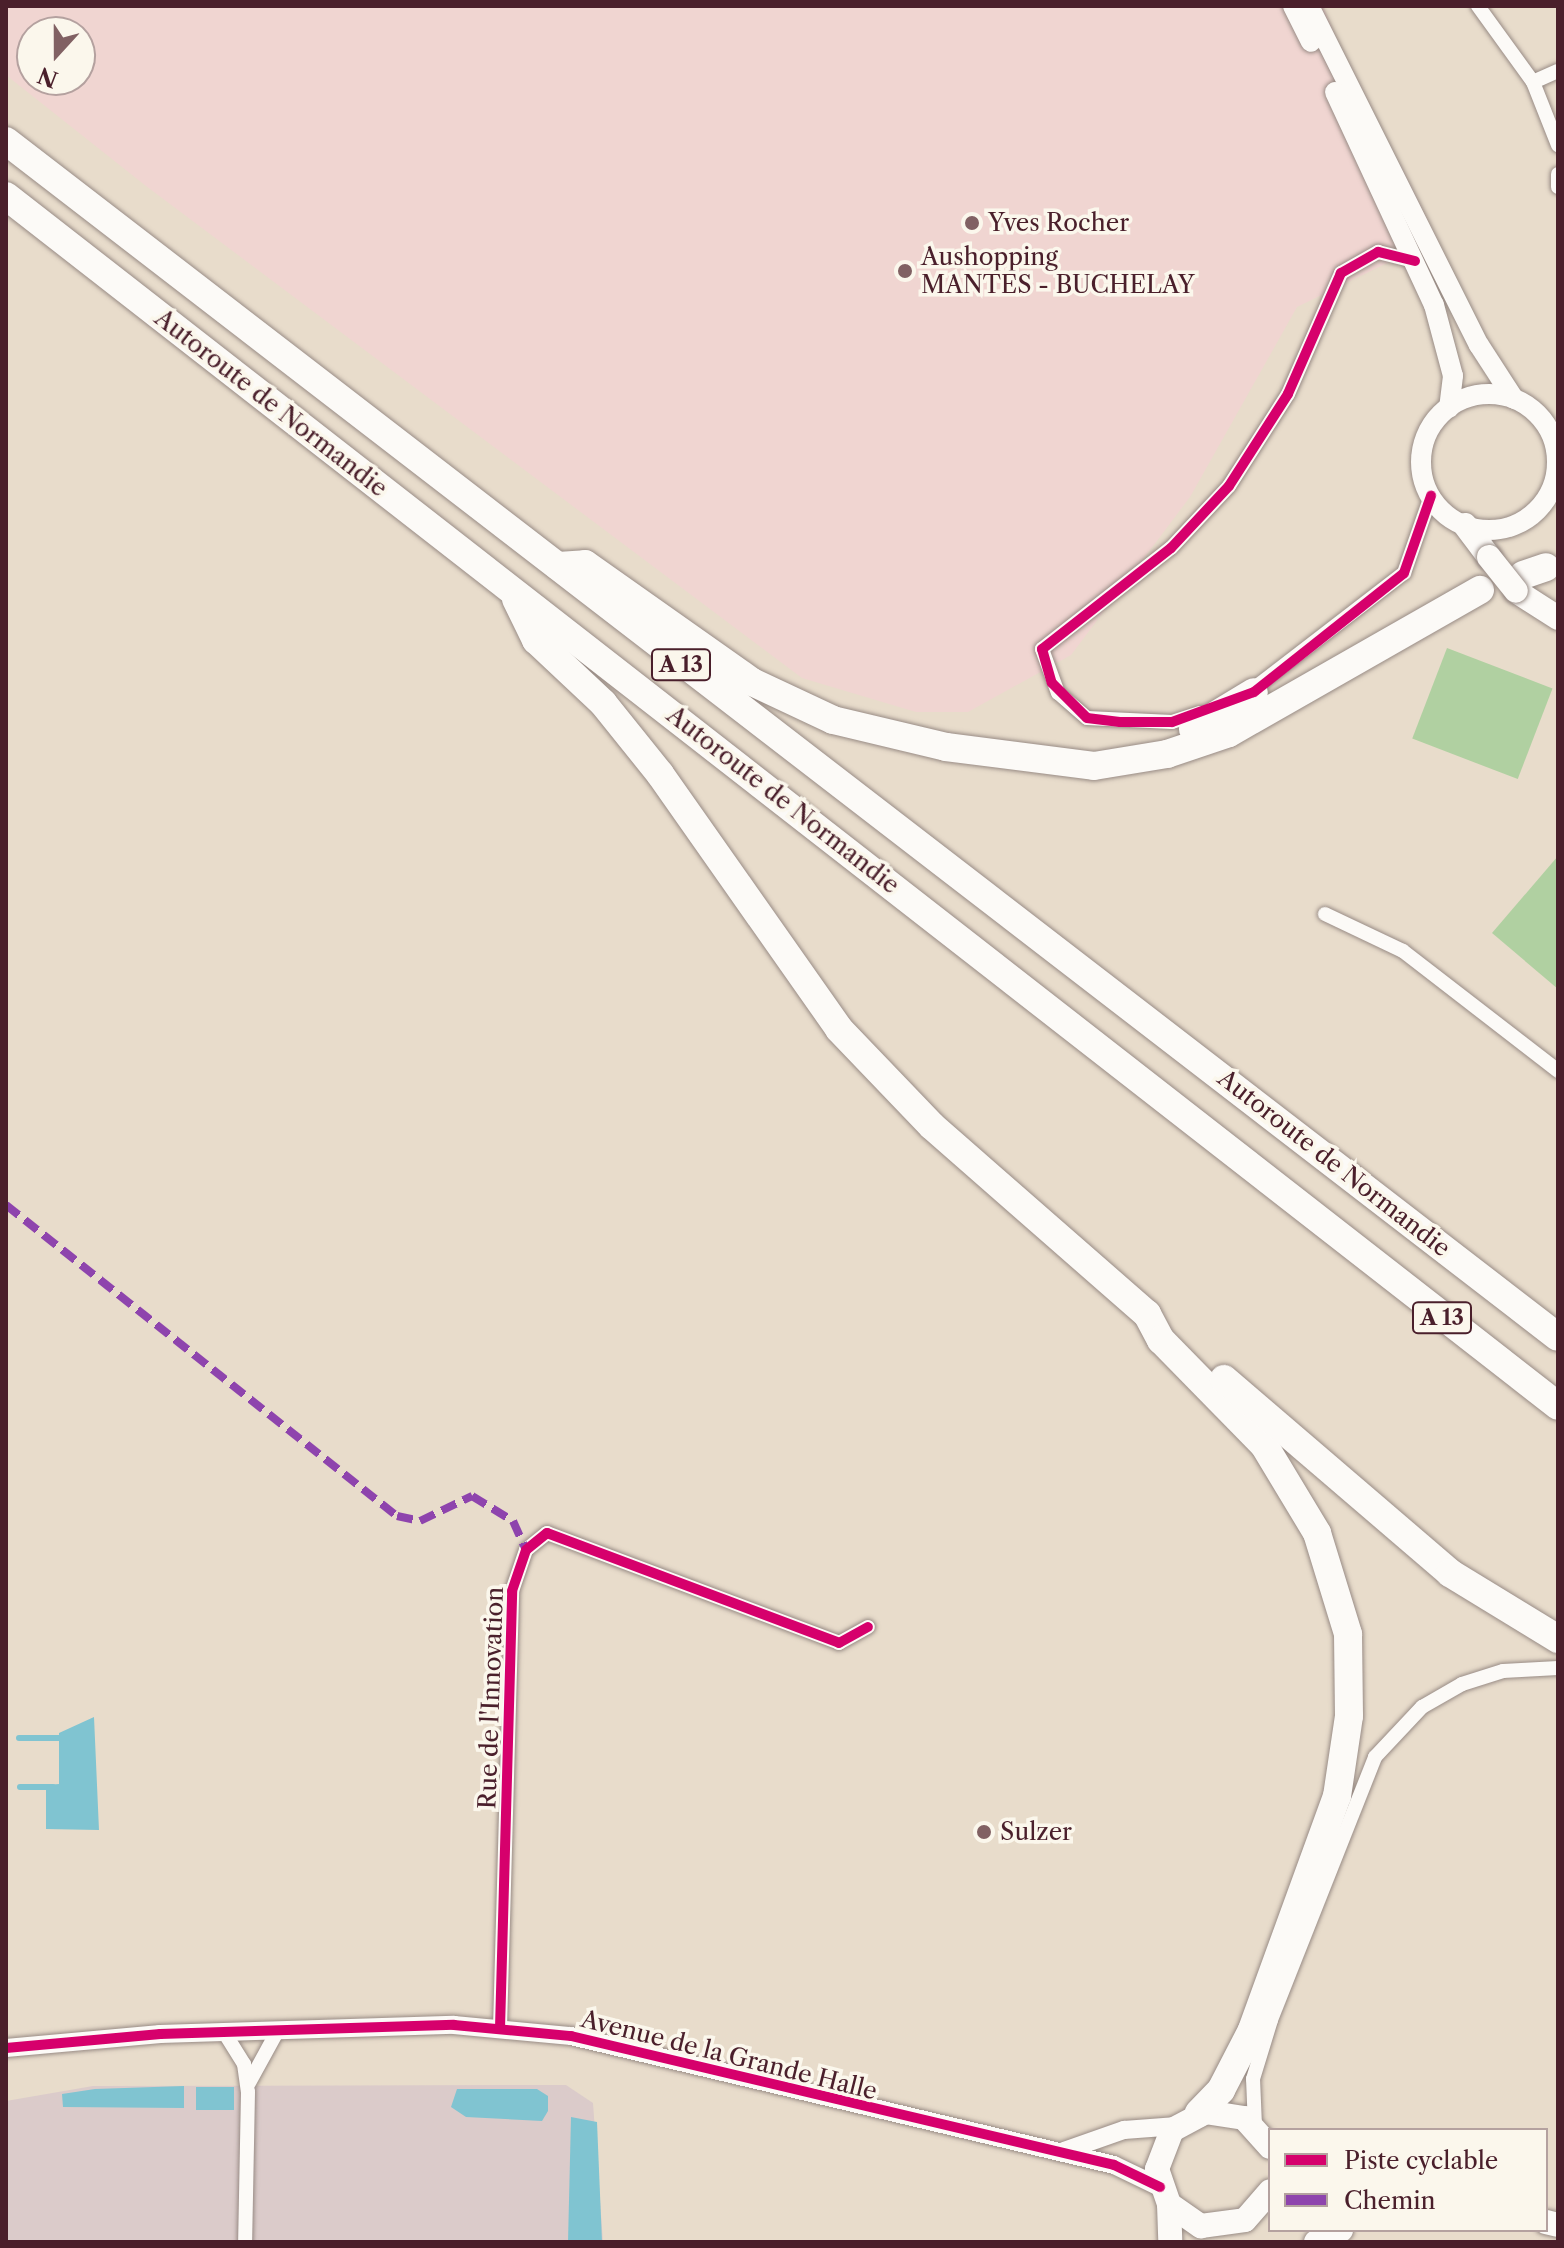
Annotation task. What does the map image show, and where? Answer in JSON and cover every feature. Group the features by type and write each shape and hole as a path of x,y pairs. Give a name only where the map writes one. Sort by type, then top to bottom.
{"highway":[{"name":"Autoroute de Normandie","path":"6,141 1558,1337"},
{"name":"Autoroute de Normandie","path":"6,196 1558,1406"},
{"path":"557,567 585,564 792,704 893,736 1094,766 1193,747 1480,590"},
{"path":"513,591 536,640 632,738 839,1029 932,1126 1450,1573 1558,1639"},
{"path":"1029,757 1095,755 1186,733 1254,692"},
{"path":"1147,1314 1161,1340 1264,1445 1302,1502 1330,1563 1348,1634 1345,1757 1326,1833 1252,2030 1217,2097 1188,2119"}],"main road":[{"path":"1293,6 1415,261 1451,366 1449,408"},
{"path":"1309,6 1479,345 1514,399 1546,424 1557,473 1546,500 1524,521 1495,530 1465,525"},
{"path":"1514,399 1473,396 1449,408 1430,429 1422,456 1431,496 1465,525 1489,557 1536,575 1558,618"},
{"path":"1170,2242 1158,2157 1188,2119 1232,2113 1255,2126 1268,2144"},
{"path":"1164,2196 1194,2223 1225,2227"},
{"path":"1205,2242 1266,2202"},
{"path":"1316,2242 1337,2232"}],"street":[{"path":"1478,6 1533,82 1558,145"},
{"path":"1533,82 1558,71"},
{"path":"1558,174 1558,187"},
{"path":"1415,261 1378,252 1341,273 1288,394 1229,486 1141,575 1042,649 1058,693 1087,718 1172,722 1254,692 1388,589 1412,562 1431,496"},
{"path":"1325,914 1403,951 1558,1071"},
{"name":"Rue de l'Innovation","path":"500,2028 512,1591 526,1550 547,1533 839,1643 868,1627"},
{"path":"1255,2126 1253,2079 1271,2020 1375,1757 1422,1707 1462,1684 1503,1671 1558,1668"},
{"name":"Avenue de la Grande Halle","path":"6,2048 224,2032 500,2028 633,2049 1056,2151 1134,2171 1164,2196"},
{"path":"248,2092 278,2030"},
{"path":"224,2032 244,2064 248,2092 245,2242"},
{"path":"1056,2151 1081,2149 1124,2130 1188,2119"}],"shaded area":[{"path":"6,6 1323,6 1422,246 1297,307 1190,497 1071,655 968,712 916,712 802,678 146,186 32,96 96,96 96,16 16,16 16,83 6,75"},
{"path":"566,2085 593,2103 603,2242 6,2242 6,2101 93,2086"}],"green space":[{"path":"1447,648 1552,688 1518,779 1412,739"},
{"path":"1558,856 1558,989 1492,933"}],"water":[{"path":"94,1717 99,1830 46,1829 46,1785 59,1784 59,1733"},
{"path":"184,2086 184,2108 63,2107 62,2094 95,2089"},
{"path":"196,2087 234,2087 234,2110 196,2110"},
{"path":"457,2089 537,2089 548,2096 548,2111 542,2121 466,2117 451,2107"},
{"path":"571,2117 597,2122 602,2242 568,2242"}],"waterway":[{"path":"19,1738 68,1738"},
{"path":"20,1787 53,1787"}],"marked path":[{"path":"6,1205 397,1516 420,1521 472,1496 513,1521 526,1550"}],"cycle path":[{"path":"1415,261 1378,252 1341,273 1288,394 1229,486 1171,548 1042,649 1052,683 1087,718 1120,722 1172,722 1254,692 1404,573 1431,496"},
{"path":"500,2028 512,1591 526,1550 547,1533 839,1643 868,1627"},
{"path":"6,2048 160,2034 454,2025 571,2036 1114,2165 1160,2187"}],"place":[{"name":"Yves Rocher","path":"972,223"},
{"name":"Aushopping MANTES - BUCHELAY","path":"905,271"},
{"name":"Sulzer","path":"984,1832"}]}
